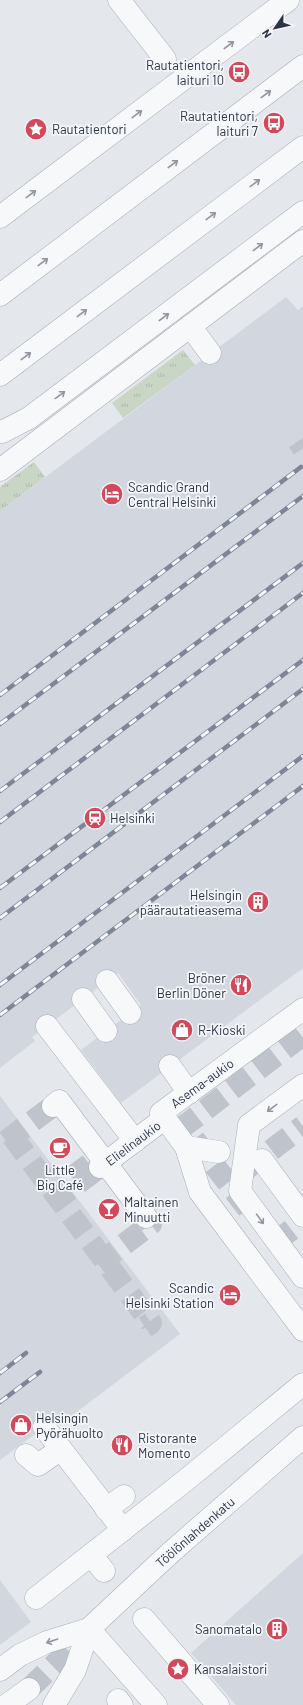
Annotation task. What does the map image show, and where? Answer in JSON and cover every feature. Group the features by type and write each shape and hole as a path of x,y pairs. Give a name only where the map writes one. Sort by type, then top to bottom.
{"street":[{"path":"118,0 165,59"},
{"path":"0,217 288,0"},
{"path":"0,294 303,66"},
{"path":"0,375 303,147"},
{"path":"1,432 28,418 303,212"},
{"path":"0,470 69,425 190,326 217,313 240,288 301,240"},
{"path":"190,326 210,353"},
{"path":"107,981 130,1013"},
{"path":"84,999 106,1031"},
{"name":"Asema-aukio","path":"303,1008 162,1113 186,1147 200,1192 303,1330"},
{"path":"47,1026 135,1141"},
{"path":"170,1066 189,1093"},
{"path":"303,1085 249,1125 240,1191 303,1277"},
{"path":"53,1106 59,1101 103,1165 146,1216"},
{"name":"Elielinaukio","path":"103,1165 165,1118"},
{"path":"186,1147 219,1152"},
{"path":"262,1160 303,1216"},
{"path":"36,1598 98,1563 123,1530 183,1476 237,1432 303,1384"},
{"path":"44,1427 61,1449 77,1484 106,1509 123,1530"},
{"name":"Töölönlahdenkatu","path":"0,1670 20,1655 47,1642 89,1629 169,1554 303,1437"},
{"path":"26,1455 38,1465 61,1449"},
{"path":"106,1509 124,1496"},
{"path":"144,1619 180,1652 218,1705"},
{"path":"89,1629 156,1705"},
{"name":"Töölönlahdenkatu","path":"54,1705 76,1670 89,1629"},
{"path":"7,1705 29,1689"}],"shaded area":[{"path":"286,297 298,310 303,306 303,968 121,1103 81,1050 141,1005 118,973 32,1037 35,1041 0,1068 0,511"},
{"path":"0,1096 180,1334 66,1420 62,1414 0,1460"},
{"name":"Sanomatalo","path":"303,1553 303,1705 236,1705 191,1653"},
{"path":"0,1580 31,1622 0,1645"}],"green space":[{"path":"183,350 195,365 123,418 112,403"},
{"path":"34,462 45,477 0,511 0,487"}],"tunnel":[{"path":"298,441 303,448"},
{"path":"248,1209 184,1126 303,1035"},
{"path":"6,1141 53,1106"},
{"path":"245,1170 303,1126"},
{"path":"12,1136 151,1323 145,1327"},
{"path":"74,1162 86,1178"},
{"path":"52,1203 100,1167"},
{"path":"98,1264 151,1224 146,1217"},
{"path":"274,1243 303,1221"},
{"path":"29,1689 93,1627"}],"railway":[{"path":"0,695 301,467"},
{"path":"0,724 303,496"},
{"path":"0,791 303,563"},
{"path":"0,822 303,593"},
{"path":"0,888 303,660"},
{"path":"0,918 303,689"},
{"path":"0,985 303,756"},
{"path":"0,1015 303,786"},
{"path":"0,1373 26,1353"},
{"path":"0,1402 40,1372"}],"place":[{"name":"Rautatientori, laituri 10","path":"239,72"},
{"name":"Rautatientori, laituri 7","path":"274,123"},
{"name":"Rautatientori","path":"36,129"},
{"name":"Scandic Grand Central Helsinki","path":"112,494"},
{"name":"Helsinki","path":"95,818"},
{"name":"Helsingin päärautatieasema","path":"258,902"},
{"name":"Bröner Berlin Döner","path":"241,985"},
{"name":"R-Kioski","path":"182,1030"},
{"name":"Little Big Café","path":"60,1148"},
{"name":"Maltainen Minuutti","path":"109,1209"},
{"name":"Scandic Helsinki Station","path":"230,1295"},
{"name":"Helsingin Pyörähuolto","path":"21,1425"},
{"name":"Ristorante Momento","path":"122,1445"},
{"name":"Sanomatalo","path":"277,1629"},
{"name":"Kansalaistori","path":"178,1669"}]}
